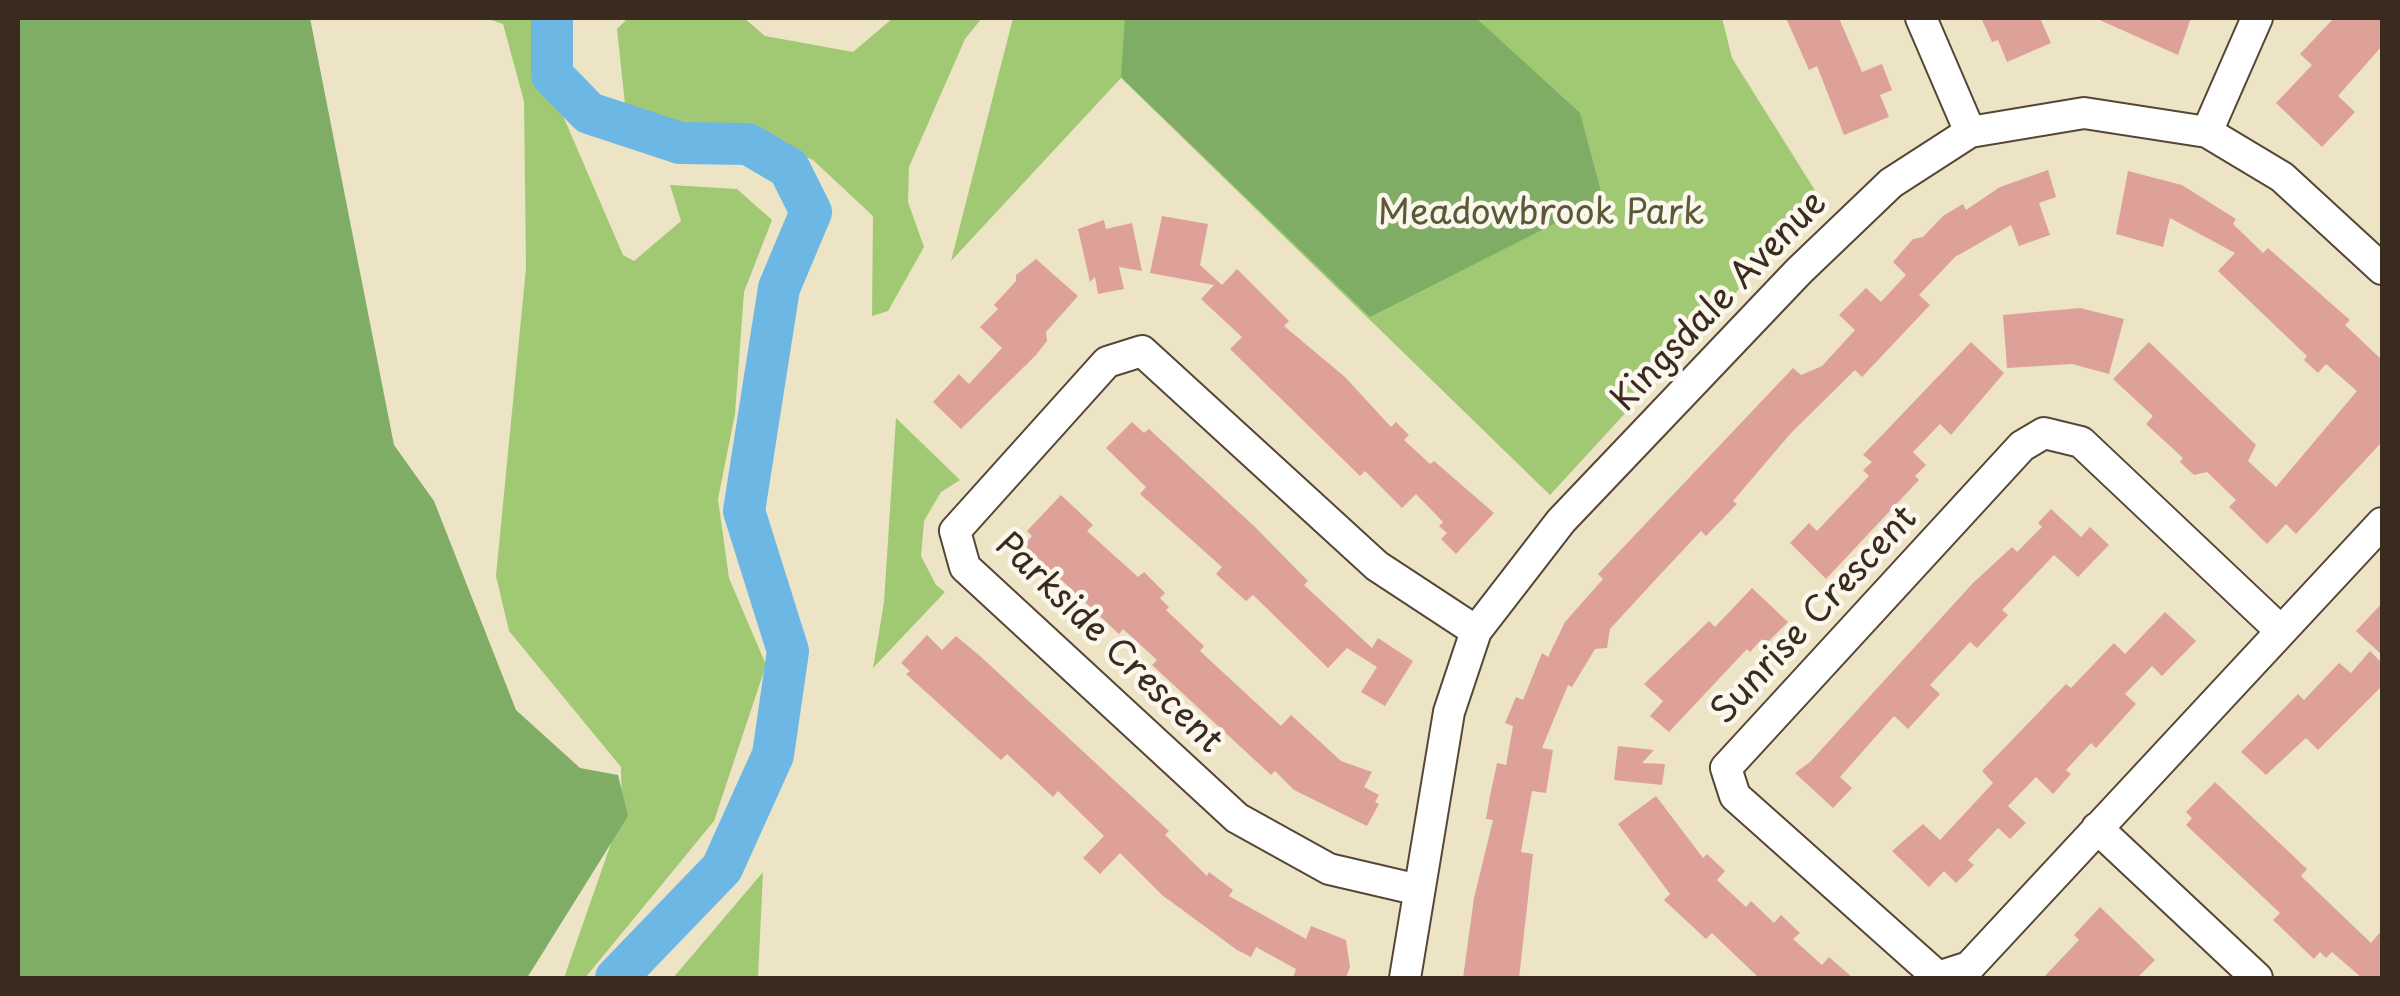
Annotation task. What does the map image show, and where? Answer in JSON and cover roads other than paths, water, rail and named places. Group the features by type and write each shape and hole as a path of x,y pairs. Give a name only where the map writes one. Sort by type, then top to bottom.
{"street":[{"path":"1921,18 1970,132"},
{"path":"2207,132 2257,18"},
{"name":"Kingsdale Avenue","path":"1405,978 1449,712 1476,630 1561,521 1800,270 1892,183 1970,132 2084,113 2207,132 2282,177 2382,269"},
{"name":"Parkside Crescent","path":"1419,890 1328,869 1237,818 966,567 955,531 1107,362 1142,352 1377,566 1476,630"},
{"name":"Sunrise Crescent","path":"2280,631 2081,442 2044,433 2022,446 1726,768 1735,796 1938,977 1968,967 2382,523"},
{"path":"2097,828 2257,978"}],"waterway":[{"path":"552,18 552,75 589,113 680,143 748,144 789,168 811,212 779,288 744,511 788,651 773,755 722,868 616,978"}],"park label":[{"name":"Meadowbrook Park","path":"1541,214"}]}
